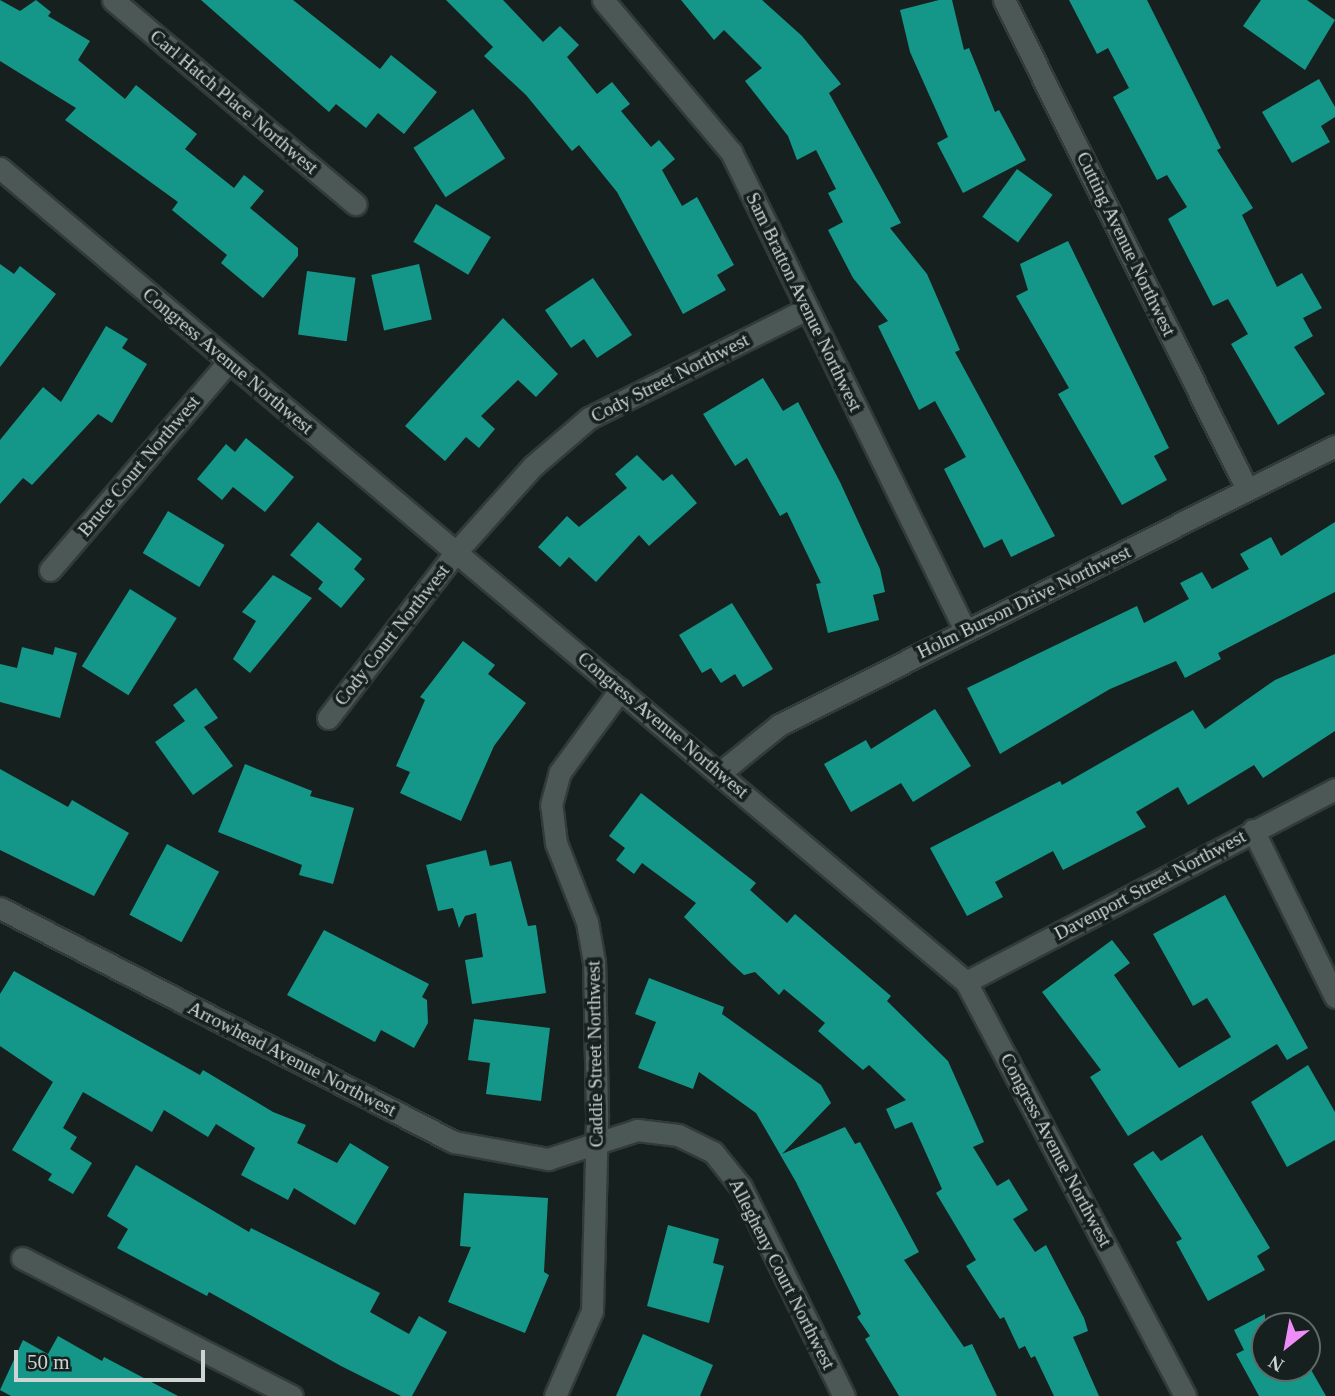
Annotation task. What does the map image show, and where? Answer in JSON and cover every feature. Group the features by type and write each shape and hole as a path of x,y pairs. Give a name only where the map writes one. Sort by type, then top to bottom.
{"street":[{"name":"Carl Hatch Place Northwest","path":"113,0 355,204"},
{"name":"Sam Bratton Avenue Northwest","path":"603,0 731,152 965,630"},
{"name":"Cutting Avenue Northwest","path":"1004,0 1247,489"},
{"name":"Congress Avenue Northwest","path":"0,168 228,362 721,772 966,982 1185,1396"},
{"name":"Cody Street Northwest","path":"456,552 533,466 589,418 807,309"},
{"name":"Bruce Court Northwest","path":"50,570 228,362"},
{"name":"Holm Burson Drive Northwest","path":"721,772 779,725 1335,446"},
{"name":"Cody Court Northwest","path":"328,718 456,552"},
{"name":"Caddie Street Northwest","path":"555,1396 592,1311 597,1145 594,962 587,922 556,843 551,805 560,772 577,743 620,690"},
{"name":"Davenport Street Northwest","path":"966,982 1335,789"},
{"path":"1253,830 1335,997"},
{"name":"Arrowhead Avenue Northwest","path":"0,908 454,1142 548,1159 597,1145"},
{"name":"Allegheny Court Northwest","path":"597,1145 637,1130 678,1135 713,1152 741,1187 844,1396"},
{"path":"22,1258 292,1396"}],"building":[{"path":"0,0 20,11 36,0 51,12 48,16 90,41 78,60 125,99 136,85 197,134 185,149 234,188 244,175 264,191 250,208 298,248 298,256 263,298 221,263 227,255 172,210 178,202 65,120 76,108 0,61"},
{"path":"201,0 293,0 380,69 391,55 437,92 404,134 378,113 366,128 336,104 329,112"},
{"path":"446,0 503,0 543,42 560,26 579,45 567,57 597,94 612,82 630,104 621,111 651,147 659,140 675,159 662,170 682,206 697,197 734,265 717,275 726,290 683,314 617,192 579,145 572,151 526,95 484,56 493,47"},
{"path":"681,0 762,0 802,36 841,84 829,93 901,223 890,228 927,274 960,350 955,352 1055,536 1011,557 1002,539 984,548 944,469 966,457 935,401 919,410 878,326 888,321 853,278 828,230 843,222 828,193 836,189 816,150 797,160 788,136 745,81 762,68 724,30 714,40"},
{"path":"939,0 952,0 964,50 969,48 995,112 999,110 1026,160 963,193 937,143 948,137 910,52 900,10"},
{"path":"1069,0 1147,0 1221,148 1217,150 1253,208 1242,215 1277,287 1302,273 1322,308 1303,318 1313,336 1294,347 1325,394 1278,425 1231,344 1248,334 1228,299 1213,306 1168,219 1187,207 1167,175 1157,180 1113,97 1129,88 1108,48 1097,54"},
{"path":"1261,0 1307,0 1335,20 1305,70 1243,26"},
{"path":"1319,79 1335,107 1335,117 1321,126 1330,142 1292,163 1262,112"},
{"path":"473,109 505,158 446,197 413,148"},
{"path":"1017,169 1053,195 1018,243 982,217"},
{"path":"436,204 491,237 468,275 413,242"},
{"path":"1068,241 1169,448 1154,456 1167,480 1122,505 1058,394 1069,388 1016,296 1028,290 1020,264"},
{"path":"0,264 14,274 20,266 56,294 0,367"},
{"path":"419,264 432,320 384,331 371,275"},
{"path":"307,271 356,278 347,341 298,334"},
{"path":"593,278 632,335 597,358 584,339 571,348 545,310"},
{"path":"503,318 558,374 536,397 518,380 481,416 495,429 479,448 466,437 445,461 405,426"},
{"path":"106,326 128,339 122,348 147,364 112,423 98,414 32,485 23,478 0,504 0,440 43,387 61,402"},
{"path":"763,378 783,411 798,402 840,482 880,569 885,592 873,595 879,620 828,633 816,584 821,583 787,512 780,516 747,458 735,466 703,414"},
{"path":"246,438 294,477 265,512 233,487 222,500 197,479 226,444 235,452"},
{"path":"637,455 663,481 672,474 697,503 649,546 639,535 596,582 569,557 560,567 538,547 567,516 579,527 627,488 615,474"},
{"path":"168,511 225,545 199,587 143,553"},
{"path":"318,522 362,559 354,569 365,579 341,608 318,589 323,582 290,555"},
{"path":"1335,522 1335,592 1218,653 1221,659 1185,678 1176,661 1110,689 1000,754 967,688 1137,606 1144,623 1189,599 1180,583 1202,572 1212,589 1249,569 1240,554 1271,537 1281,556"},
{"path":"273,575 312,598 250,673 233,659 256,621 242,612"},
{"path":"130,589 177,618 128,695 82,666"},
{"path":"732,603 773,669 743,687 735,674 721,683 711,668 702,673 679,635"},
{"path":"463,641 495,665 488,674 526,703 494,746 461,821 400,793 410,772 396,766 425,700 420,697"},
{"path":"22,647 53,655 55,647 77,653 60,718 0,702 0,664 17,668"},
{"path":"1335,654 1335,731 1263,778 1254,765 1188,805 1178,787 1136,812 1146,827 1063,870 1053,851 995,882 1003,897 967,916 930,848 1060,781 1062,785 1193,710 1205,729 1275,680"},
{"path":"196,688 218,718 204,727 233,766 193,795 155,742 185,721 173,705"},
{"path":"935,709 971,766 913,802 901,783 851,812 824,764 866,740 871,749"},
{"path":"245,764 312,791 310,796 354,808 333,884 299,875 302,865 218,832"},
{"path":"0,769 68,807 72,800 129,833 94,896 0,850"},
{"path":"641,793 756,883 750,890 787,923 795,914 891,996 887,1001 948,1061 984,1142 973,1147 997,1186 1009,1179 1028,1210 1013,1219 1035,1252 1046,1245 1084,1318 1088,1331 1073,1337 1099,1396 1054,1396 1035,1356 1031,1358 1025,1346 1019,1349 1004,1317 1000,1319 966,1266 976,1260 936,1193 942,1189 912,1122 895,1129 886,1109 906,1100 869,1065 863,1070 818,1031 825,1023 784,989 779,995 755,972 744,975 732,964 684,917 696,903 642,863 634,874 616,860 625,848 609,836"},
{"path":"167,844 219,872 182,942 129,915"},
{"path":"486,850 490,866 511,861 528,926 536,925 546,993 472,1004 465,960 483,957 476,913 465,916 459,928 453,908 438,911 426,865"},
{"path":"1225,895 1308,1048 1287,1060 1277,1044 1128,1136 1090,1077 1101,1070 1042,992 1112,940 1130,963 1114,975 1179,1068 1231,1037 1207,998 1193,1006 1153,934"},
{"path":"324,930 429,984 422,997 427,1000 428,1023 414,1048 381,1030 375,1042 287,995"},
{"path":"14,971 200,1075 203,1070 273,1112 306,1125 297,1143 337,1163 350,1143 389,1167 355,1225 294,1188 288,1200 241,1175 255,1148 216,1124 208,1137 164,1110 152,1132 83,1092 63,1128 77,1137 70,1149 92,1163 73,1194 48,1180 52,1174 12,1150 53,1082 0,1046 0,994"},
{"path":"649,978 724,1007 722,1014 821,1085 831,1103 782,1154 845,1127 855,1144 860,1142 919,1252 904,1260 964,1347 972,1344 997,1396 899,1396 865,1339 870,1336 857,1317 861,1314 796,1182 756,1113 699,1072 693,1089 638,1068 656,1022 635,1014"},
{"path":"474,1019 550,1028 541,1101 486,1094 490,1063 468,1060"},
{"path":"1308,1065 1335,1112 1335,1140 1287,1167 1251,1102"},
{"path":"1202,1135 1270,1248 1257,1256 1265,1270 1208,1301 1176,1242 1182,1239 1133,1164 1153,1151 1161,1161"},
{"path":"136,1165 249,1232 251,1228 380,1293 370,1312 409,1334 419,1316 447,1332 412,1396 401,1396 341,1366 209,1292 207,1296 117,1248 128,1229 107,1216"},
{"path":"464,1193 548,1198 544,1272 549,1275 525,1333 448,1302 471,1247 460,1246"},
{"path":"668,1225 719,1239 713,1263 724,1266 709,1323 647,1306"},
{"path":"1251,1321 1251,1381 1236,1354 1244,1350 1234,1330"},
{"path":"643,1334 713,1365 700,1396 616,1396"},
{"path":"58,1336 102,1361 104,1357 178,1396 11,1396 0,1390 23,1340 48,1354"},
{"path":"1251,1382 1318,1382 1326,1396 1259,1396"}]}
